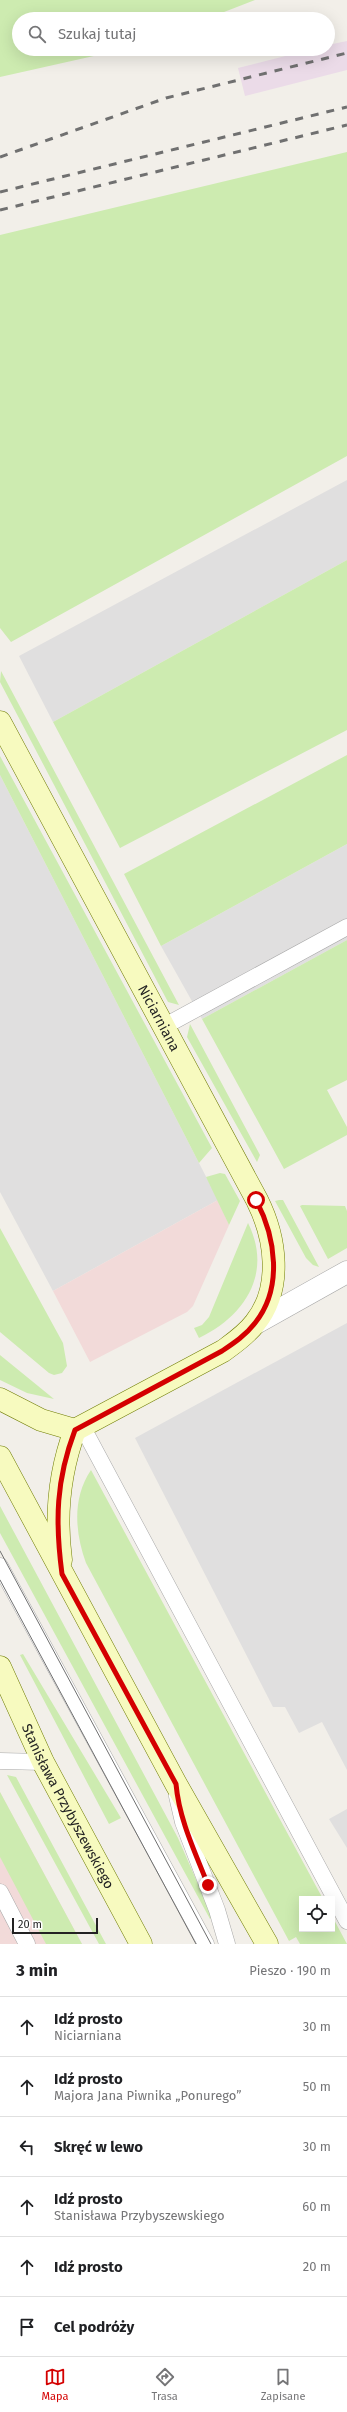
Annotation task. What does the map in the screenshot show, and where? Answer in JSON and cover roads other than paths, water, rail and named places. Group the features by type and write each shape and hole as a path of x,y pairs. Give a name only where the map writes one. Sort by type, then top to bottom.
{"main road":[{"name":"Niciarniana","path":"0,722 262,1211 272,1238 274,1267 269,1298 256,1323 243,1336 222,1351 78,1428"},
{"path":"0,1399 40,1420 78,1428 60,1485 57,1508 57,1534 62,1574"},
{"path":"0,1456 176,1784 267,1944"},
{"name":"Stanisława Przybyszewskiego","path":"0,1667 43,1762 141,1944"}],"street":[{"path":"256,1323 347,1272"}],"lane":[{"path":"164,1027 347,927"},
{"path":"78,1428 347,1921"},
{"path":"0,1566 206,1944"},
{"path":"0,1573 18,1600"},
{"path":"0,1761 43,1762"},
{"path":"176,1784 177,1802 183,1822 217,1910 227,1944"},
{"path":"0,1892 27,1944"}],"tram line":[{"path":"0,1551 211,1944"},
{"path":"0,1580 196,1944"}],"railway":[{"path":"335,56 347,53"},
{"path":"0,157 166,98 335,56"},
{"path":"0,192 347,107"},
{"path":"0,210 347,125"}]}
